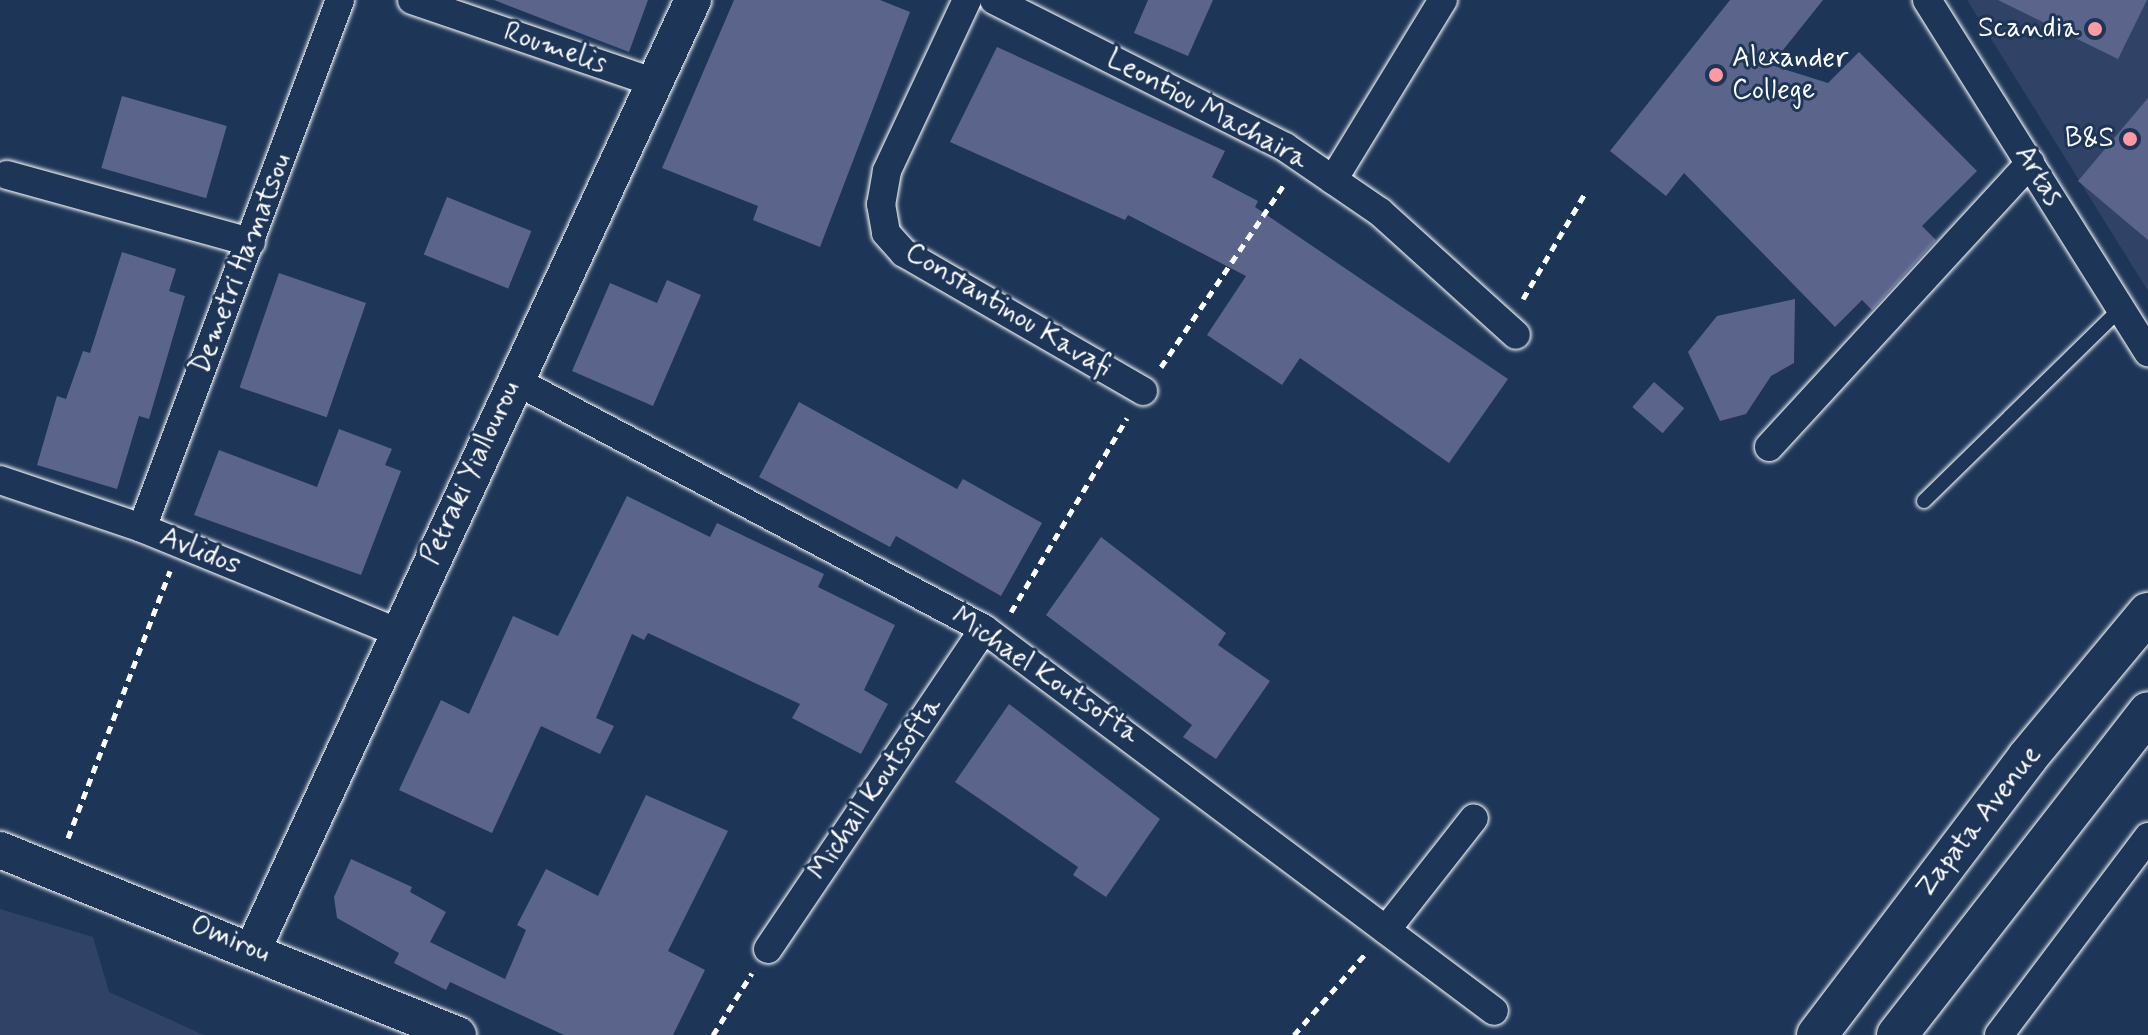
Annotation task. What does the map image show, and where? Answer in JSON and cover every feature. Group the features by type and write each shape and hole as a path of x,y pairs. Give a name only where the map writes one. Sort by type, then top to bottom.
{"main road":[{"name":"Zapata Avenue","path":"1817,1035 2027,758 2148,613"},
{"path":"1897,1035 2148,712"}],"street":[{"name":"Demetri Hamatsou","path":"142,528 340,0"},
{"name":"Roumelis","path":"412,0 653,82"},
{"name":"Petraki Yiallourou","path":"253,949 397,632 693,0"},
{"name":"Constantinou Kavafi","path":"967,0 887,171 881,204 886,233 904,253 1143,391"},
{"name":"Leontiou Machaira","path":"994,0 1301,158 1380,212 1510,331"},
{"path":"1333,180 1443,0"},
{"name":"Artas","path":"1927,0 2148,352"},
{"path":"1769,447 2030,163"},
{"path":"7,175 251,242"},
{"name":"Michael Koutsofta","path":"514,380 990,633 1494,1011"},
{"name":"Avlidos","path":"0,480 142,528 397,632"},
{"name":"Michail Koutsofta","path":"768,949 990,633"},
{"path":"1386,930 1474,818"},
{"path":"1999,1035 2148,837"},
{"name":"Omirou","path":"0,850 253,949 458,1035"}],"lane":[{"path":"1924,501 2121,308"}],"path":[{"path":"990,633 1143,391 1301,158"},
{"path":"1510,331 1584,195"},
{"path":"55,871 181,544"},
{"path":"1294,1035 1386,930"},
{"path":"713,1035 768,949"}],"shaded area":[{"path":"1967,0 2148,0 2148,291"},
{"path":"0,909 93,937 109,992 204,1035 0,1035"}],"building":[{"path":"494,0 648,0 629,52"},
{"path":"734,0 880,0 910,12 820,247 753,220 758,206 662,168"},
{"path":"1148,0 1213,0 1188,56 1134,33"},
{"path":"1730,0 1823,0 1771,65 1828,83 1859,52 1977,171 1922,226 1936,240 1872,310 1862,300 1835,327 1684,173 1666,196 1610,151"},
{"name":"Scandia","path":"1998,0 2147,0 2118,59"},
{"path":"997,47 1225,151 1212,177 1258,201 1255,207 1508,379 1449,463 1300,358 1282,385 1207,335 1246,276 1128,215 1125,220 950,142"},
{"path":"122,96 227,126 206,198 101,168"},
{"name":"B&S","path":"2148,98 2148,240 2078,181"},
{"path":"447,197 531,231 508,289 424,254"},
{"path":"122,252 176,269 169,291 185,296 149,419 139,416 117,489 37,465 57,396 66,399 83,351 90,353"},
{"path":"279,273 366,303 327,417 240,387"},
{"path":"667,280 701,295 653,406 572,371 610,283 657,303"},
{"path":"1795,299 1794,363 1771,376 1746,414 1720,421 1688,352 1717,316"},
{"path":"1654,382 1684,408 1663,433 1632,407"},
{"path":"799,402 957,489 963,479 1042,523 1001,596 896,536 890,547 759,477"},
{"path":"339,429 392,449 385,465 401,471 361,575 194,515 219,450 317,487"},
{"path":"627,496 710,537 717,523 824,574 818,587 895,625 864,690 888,704 861,754 792,718 800,704 648,633 644,640 632,634 596,718 614,726 600,754 541,726 492,833 399,790 441,700 469,714 513,616 558,636"},
{"path":"1101,537 1226,633 1218,645 1270,681 1216,759 1183,737 1192,725 1046,615"},
{"path":"1009,704 1160,819 1106,897 1073,875 1078,867 955,782"},
{"path":"646,795 728,831 668,951 705,970 673,1035 564,1035 450,982 446,990 394,963 399,953 337,918 334,897 351,859 412,887 410,892 446,912 430,942 505,979 526,930 517,925 546,869 598,896"}],"place":[{"name":"Scandia","path":"2095,29"},
{"name":"Alexander College","path":"1716,75"},
{"name":"B&S","path":"2130,139"}]}
